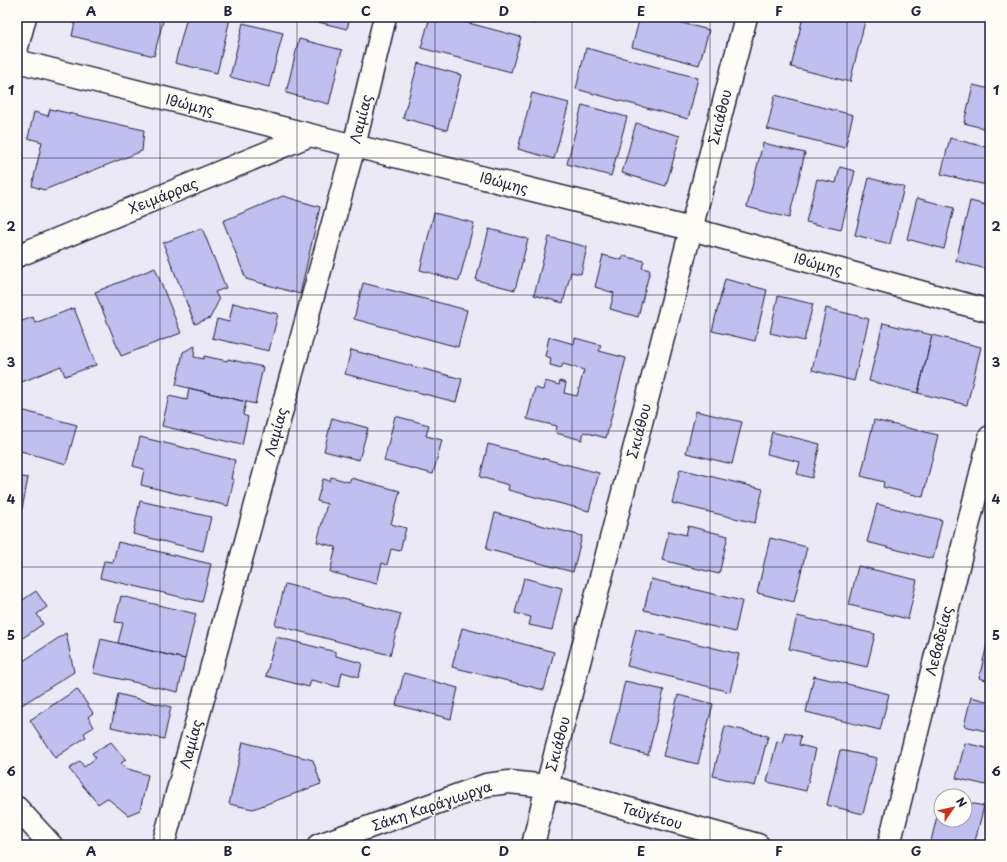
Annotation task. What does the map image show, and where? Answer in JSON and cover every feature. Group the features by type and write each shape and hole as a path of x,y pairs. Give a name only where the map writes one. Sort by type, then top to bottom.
{"street":[{"path":"17,47 25,17"},
{"name":"Λαμίας","path":"163,845 354,146 385,17"},
{"name":"Σκιάθου","path":"534,845 547,786 746,17"},
{"name":"Ιθώμης","path":"17,61 310,136 691,229 990,311"},
{"name":"Χειμάρρας","path":"17,256 310,136"},
{"name":"Λεβαδείας","path":"889,845 990,437"},
{"name":"Σάκη Καράγιωργα","path":"319,845 486,784 510,782 547,786"},
{"name":"Ταϋγέτου","path":"547,786 758,845"},
{"path":"17,808 51,845"}],"building":[{"path":"76,17 164,17 154,56 72,36"},
{"path":"187,17 221,17 230,19 217,73 175,63"},
{"path":"297,17 350,17 347,29"},
{"path":"430,17 446,17 521,37 511,72 421,48"},
{"path":"508,17 538,17 536,24"},
{"path":"640,17 659,17 709,30 699,65 632,47"},
{"path":"803,17 866,17 850,82 791,67"},
{"path":"243,23 283,33 269,87 230,77"},
{"path":"299,39 342,50 329,104 286,93"},
{"path":"586,48 698,78 688,119 576,89"},
{"path":"418,63 461,75 447,130 403,118"},
{"path":"973,85 990,89 990,130 964,123"},
{"path":"532,93 569,103 554,159 518,149"},
{"path":"775,95 853,115 845,148 767,129"},
{"path":"582,105 627,117 611,176 567,164"},
{"path":"50,109 144,130 142,151 44,190 32,186 42,142 28,138 34,112 48,116"},
{"path":"636,123 680,136 666,186 622,173"},
{"path":"950,138 990,148 990,186 941,174"},
{"path":"763,143 805,153 789,218 747,207"},
{"path":"840,167 855,171 841,230 806,222 817,179 836,183"},
{"path":"869,178 904,187 890,244 855,235"},
{"path":"283,196 320,207 300,294 246,279 223,221"},
{"path":"917,198 954,208 944,249 907,239"},
{"path":"970,201 990,206 990,270 956,261"},
{"path":"434,213 474,223 459,281 420,270"},
{"path":"202,228 226,288 215,292 219,300 210,318 195,324 163,243"},
{"path":"489,229 528,239 515,290 476,280"},
{"path":"549,237 587,247 581,274 571,272 563,303 534,295"},
{"path":"603,255 622,260 623,256 644,261 642,268 650,270 638,317 610,309 614,293 595,287"},
{"path":"155,268 181,333 121,356 95,292"},
{"path":"725,279 767,290 755,341 712,331"},
{"path":"363,283 467,310 458,347 354,319"},
{"path":"778,296 813,304 804,341 770,333"},
{"path":"233,303 278,314 269,351 212,338 217,319 229,322"},
{"path":"74,308 96,365 65,376 61,366 17,384 17,323 33,317 35,323"},
{"path":"826,308 869,319 854,381 812,370"},
{"path":"883,323 932,335 918,393 869,381"},
{"path":"932,335 981,347 967,405 918,393"},
{"path":"549,337 574,344 575,338 601,345 599,351 626,358 606,438 584,432 582,440 556,433 557,426 527,419 535,388 543,390 545,381 559,385 560,381 566,383 564,393 577,396 584,370 563,364 561,368 550,365 551,358 545,356"},
{"path":"195,346 194,357 204,359 204,356 227,361 228,359 263,367 255,404 176,385 183,352"},
{"path":"351,350 462,379 456,402 345,374"},
{"path":"189,388 246,402 243,415 248,417 242,445 162,426 169,396 187,400"},
{"path":"17,409 77,425 66,464 17,450"},
{"path":"696,411 742,422 732,464 686,453"},
{"path":"395,416 429,425 426,436 442,440 433,474 384,461"},
{"path":"332,418 368,428 359,460 324,451"},
{"path":"874,420 938,435 923,497 883,487 884,482 861,476"},
{"path":"772,432 820,444 812,478 797,474 800,462 767,454"},
{"path":"140,437 235,460 231,479 234,479 228,506 141,485 144,469 133,466"},
{"path":"488,444 599,473 589,511 508,490 509,485 480,477"},
{"path":"680,469 763,489 755,523 672,503"},
{"path":"17,476 28,478 22,509 17,508"},
{"path":"331,477 349,482 351,478 400,491 391,524 406,528 400,551 391,549 387,565 382,563 377,584 330,572 336,547 317,542 327,504 317,501 323,479 330,481"},
{"path":"140,501 211,517 203,551 133,534"},
{"path":"877,504 942,520 933,559 867,542"},
{"path":"495,513 582,536 573,572 486,549"},
{"path":"688,526 728,536 719,574 662,560 669,531 686,535"},
{"path":"770,538 807,547 794,602 757,593"},
{"path":"118,542 211,564 202,602 100,578 104,561 113,562"},
{"path":"858,566 917,580 908,619 849,605"},
{"path":"524,578 562,588 552,630 529,625 531,617 515,613"},
{"path":"651,579 742,601 735,632 644,610"},
{"path":"285,584 401,614 390,655 275,625"},
{"path":"36,591 47,607 37,614 43,624 17,642 17,604"},
{"path":"121,596 196,614 185,659 118,643 123,623 115,622"},
{"path":"797,616 875,634 867,667 789,649"},
{"path":"462,628 554,652 544,690 452,667"},
{"path":"636,629 739,654 730,692 627,666"},
{"path":"66,633 74,672 17,708 17,665"},
{"path":"276,637 336,652 336,656 362,663 359,677 342,672 339,687 311,680 309,687 266,676"},
{"path":"101,639 185,659 178,692 93,673"},
{"path":"988,640 990,641 990,681 979,678"},
{"path":"404,673 458,688 451,719 396,705"},
{"path":"814,676 889,694 880,730 806,712"},
{"path":"625,681 664,690 648,755 610,745"},
{"path":"77,689 93,713 88,717 94,727 84,733 86,737 55,758 30,720"},
{"path":"118,694 171,707 164,739 111,727"},
{"path":"678,695 713,704 698,764 663,756"},
{"path":"971,697 990,702 990,732 964,726"},
{"path":"725,726 768,736 755,786 713,776"},
{"path":"785,732 801,736 799,745 816,749 806,791 767,782 777,741 782,743"},
{"path":"111,742 126,760 121,763 125,768 148,775 140,810 128,815 107,798 98,804 69,769 80,761 84,767 96,758 92,753"},
{"path":"243,742 313,760 321,784 253,809 229,804"},
{"path":"965,743 990,749 990,786 956,778"},
{"path":"840,750 877,758 863,814 827,805"},
{"path":"973,804 984,806 974,845 930,845 934,828 973,828"}]}
